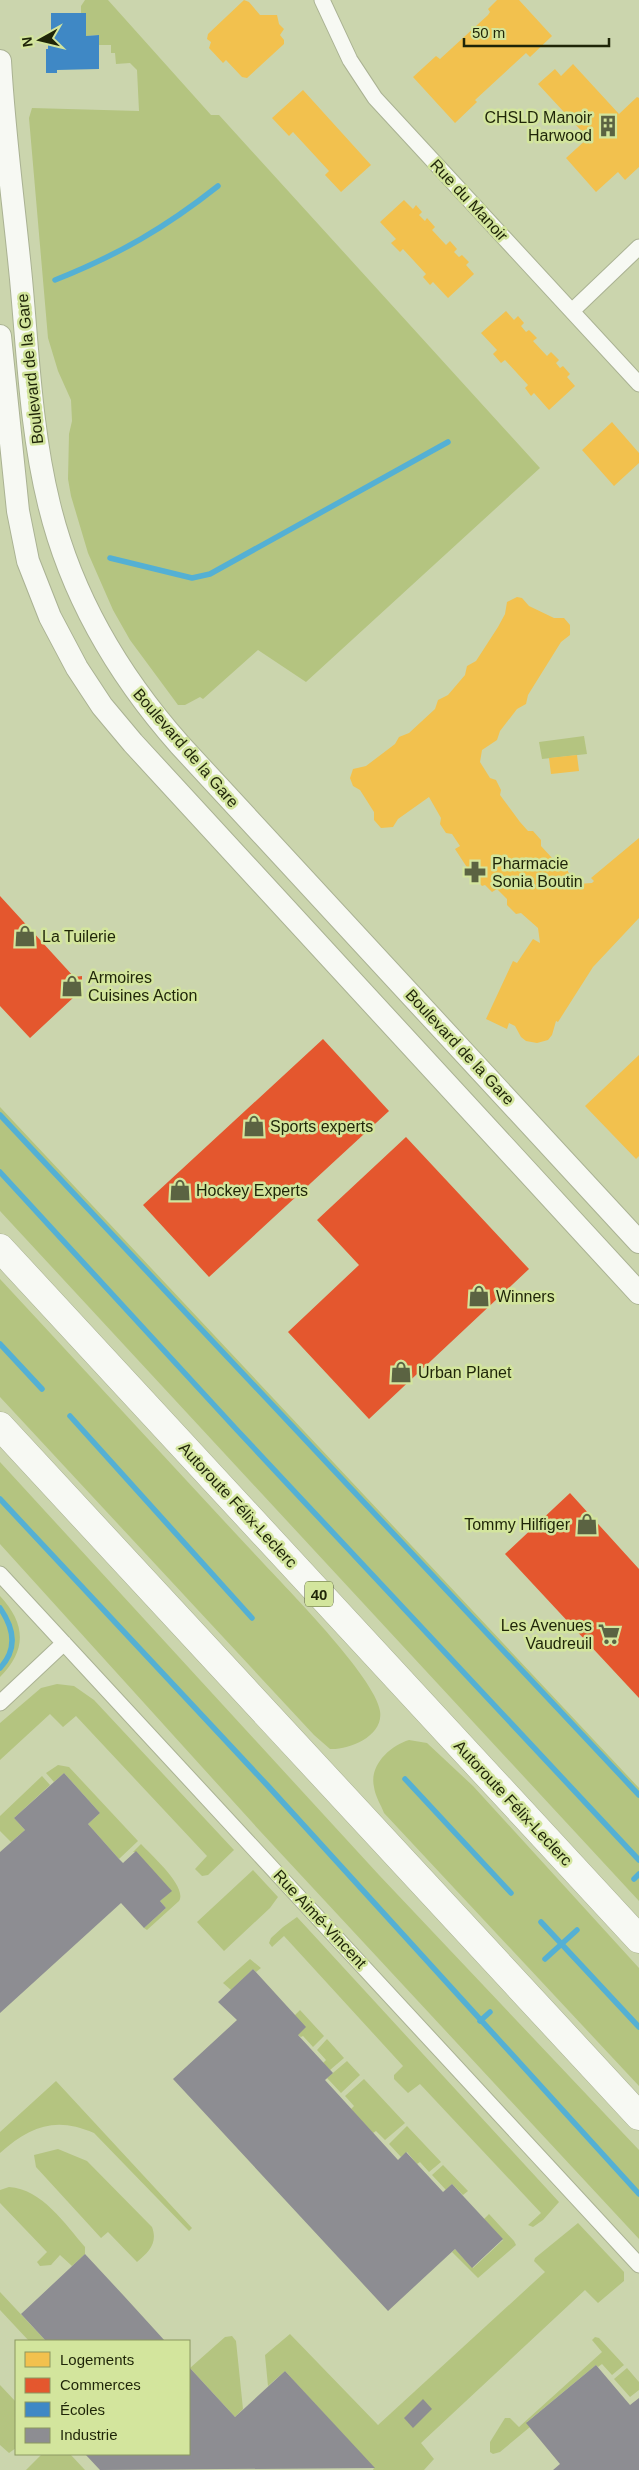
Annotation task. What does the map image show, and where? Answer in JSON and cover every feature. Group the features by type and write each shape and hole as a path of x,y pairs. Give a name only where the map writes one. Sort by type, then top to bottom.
{"highway":[{"name":"Autoroute Félix-Leclerc","path":"0,1248 639,1939"},
{"path":"0,1426 639,2116"}],"main road":[{"name":"Boulevard de la Gare","path":"0,61 2,102 31,389 44,482 67,563 113,657 156,716 180,745 639,1242"},
{"name":"Boulevard de la Gare","path":"0,336 18,511 28,561 55,626 90,689 132,743 639,1293"}],"street":[{"name":"Rue du Manoir","path":"322,0 350,60 374,98 639,384"},
{"path":"572,311 639,247"},
{"name":"Rue Aimé-Vincent","path":"0,1574 639,2265"},
{"path":"0,1702 64,1643"}],"green space":[{"path":"85,0 108,0 211,115 219,115 540,468 306,682 258,650 203,699 200,697 185,705 178,705 130,640 113,610 88,553 71,496 68,479 69,434 72,421 71,400 58,371 48,338 29,118 32,108 139,111 137,70 130,63 116,64 115,53 111,53 111,45 99,45 99,35 86,36 86,13 81,13 81,6"},
{"path":"584,736 587,754 542,759 539,742"},
{"path":"0,1107 639,1788 639,1901 0,1211"},
{"path":"0,1279 324,1629 362,1675 374,1695 380,1711 380,1720 377,1728 364,1740 346,1747 330,1749 314,1735 0,1397"},
{"path":"0,1462 379,1875 639,2150 639,2239 260,1831 0,1544"},
{"path":"0,1596 9,1606 15,1617 20,1637 15,1657 0,1677"},
{"path":"57,1684 74,1686 94,1700 234,1850 208,1875 202,1876 195,1869 207,1856 76,1716 63,1727 50,1714 0,1760 0,1723 41,1688"},
{"path":"409,1740 427,1743 473,1786 639,1968 639,2086 384,1813 375,1790 373,1779 375,1771 382,1758 388,1752"},
{"path":"58,1765 69,1767 138,1841 119,1859 88,1824 100,1813 64,1773 54,1782 46,1773"},
{"path":"42,1776 50,1785 14,1818 25,1830 11,1842 0,1831 0,1816"},
{"path":"141,1844 174,1880 180,1895 179,1901 147,1930 144,1928 166,1908 160,1901 171,1891 136,1852 133,1852"},
{"path":"253,1870 278,1897 270,1908 224,1951 197,1922"},
{"path":"297,1917 559,2202 543,2220 533,2227 528,2225 541,2213 420,2084 408,2093 394,2079 394,2075 403,2066 284,1936 272,1947 269,1943 271,1938"},
{"path":"250,1959 261,1968 256,1972 253,1969 231,1990 223,1983"},
{"path":"300,2010 324,2036 313,2047 303,2036 298,2035 295,2015"},
{"path":"327,2039 344,2058 330,2070 323,2063 326,2060 317,2050"},
{"path":"347,2061 360,2075 341,2093 327,2078"},
{"path":"364,2079 405,2123 385,2140 376,2131 373,2133 351,2109 354,2106 345,2096"},
{"path":"56,2081 192,2228 189,2231 94,2133 68,2125 44,2126 22,2136 0,2153 0,2132"},
{"path":"407,2126 441,2162 429,2172 420,2162 417,2164 407,2152 401,2157 389,2144"},
{"path":"58,2149 87,2161 152,2227 154,2238 151,2247 137,2262 108,2232 101,2238 36,2167 34,2155"},
{"path":"443,2165 468,2191 463,2195 452,2184 446,2190 432,2175"},
{"path":"9,2187 21,2189 32,2194 52,2209 85,2247 85,2254 72,2266 60,2255 51,2265 40,2266 37,2262 47,2252 0,2203 0,2190"},
{"path":"489,2214 516,2245 478,2278 452,2252 455,2249 473,2268 503,2240 484,2219"},
{"path":"578,2223 624,2272 624,2281 598,2303 585,2290 421,2443 434,2459 424,2470 373,2470 374,2468 285,2371 268,2386 265,2355 290,2334 378,2425 545,2272 534,2261 535,2258"},
{"path":"0,2292 45,2340 28,2340 0,2310"},
{"path":"232,2336 236,2341 243,2409 235,2417 190,2368 225,2337"},
{"path":"595,2337 599,2338 624,2365 612,2375 602,2364 598,2367 596,2365 527,2422 530,2427 500,2452 493,2454 490,2452 490,2442 505,2418 510,2418 519,2427 602,2352 592,2340"},
{"path":"627,2368 639,2382 639,2390 630,2397 614,2379"},
{"path":"0,2385 15,2401 15,2449 9,2453 0,2445"},
{"path":"41,2455 71,2455 85,2470 26,2470"}],"building: Logements":[{"path":"244,0 249,2 260,15 277,15 279,24 284,29 280,35 284,40 284,44 247,78 242,77 226,60 223,63 209,48 211,42 207,39 208,34"},
{"path":"497,0 519,0 552,36 530,57 526,53 475,100 477,102 455,123 413,77 436,56 440,59 488,15 490,12 488,9"},
{"name":"CHSLD Manoir Harwood","path":"573,64 619,114 637,97 639,98 639,167 625,180 618,172 596,192 566,158 588,138 538,84 555,69 561,76"},
{"path":"303,90 371,165 341,192 325,175 329,171 293,132 289,136 272,118"},
{"path":"404,200 413,209 416,205 422,212 419,215 425,221 427,218 435,227 432,230 446,245 450,241 457,249 454,252 459,257 462,255 469,262 466,265 474,274 448,298 433,282 430,285 423,277 426,274 403,249 400,252 391,243 396,239 380,222"},
{"path":"506,311 514,320 518,316 524,323 521,326 526,332 529,330 537,338 533,341 547,356 551,352 559,360 556,363 560,368 563,366 570,374 567,377 575,386 549,410 534,393 531,396 525,388 528,385 505,360 501,363 493,354 497,350 481,333"},
{"path":"612,422 639,453 639,463 614,486 582,450"},
{"path":"517,597 522,598 529,606 554,618 564,618 570,625 570,635 561,642 528,695 526,704 517,709 500,731 497,740 482,750 480,762 490,778 496,780 501,790 500,795 520,822 528,831 533,831 541,840 541,846 553,859 559,859 568,867 568,872 576,879 574,881 577,884 592,883 594,881 591,878 639,838 639,918 593,967 558,1022 556,1021 552,1035 548,1040 537,1043 526,1041 521,1037 515,1026 509,1023 507,1029 486,1019 513,961 517,963 533,939 540,943 538,928 521,913 516,914 507,905 507,899 497,889 492,892 485,885 482,886 472,875 455,849 460,846 452,834 446,833 440,824 441,818 429,797 398,819 393,827 381,828 374,820 374,812 360,790 353,786 350,778 353,769 366,766 395,744 399,737 409,733 435,709 438,700 448,695 465,675 467,666 476,661 498,627 505,614 507,602"},
{"path":"577,755 579,771 551,774 549,758"},
{"path":"639,1055 639,1156 636,1159 585,1106"}],"building: Commerces":[{"path":"0,896 74,977 82,976 82,997 74,997 30,1038 0,1006"},
{"path":"323,1039 389,1111 209,1277 143,1205"},
{"path":"406,1137 529,1269 369,1419 288,1332 359,1265 317,1220"},
{"name":"Les Avenues Vaudreuil","path":"570,1493 639,1569 639,1698 505,1554"}],"building: Écoles":[{"path":"51,13 86,13 86,36 99,35 99,69 57,70 57,73 46,73 46,49 48,49 48,37 51,37"}],"building: Industrie":[{"path":"64,1773 100,1813 88,1824 119,1859 123,1863 136,1851 172,1891 160,1901 166,1908 144,1928 121,1903 0,2013 0,1852 25,1830 14,1818"},
{"path":"253,1969 306,2027 298,2035 333,2073 325,2080 398,2160 406,2152 443,2192 452,2184 503,2239 472,2268 455,2249 388,2311 173,2079 237,2020 218,2002"},
{"path":"85,2254 164,2340 45,2340 21,2314"},
{"path":"596,2365 630,2405 639,2398 639,2470 553,2470 560,2464 526,2423"},
{"path":"190,2368 235,2417 285,2371 375,2468 100,2470 86,2455 190,2455"},
{"path":"423,2399 432,2409 413,2428 404,2418"}],"waterway":[{"path":"55,280 100,261 160,228 218,186"},
{"path":"110,558 192,578 210,574 448,442"},
{"path":"0,1115 639,1795"},
{"path":"0,1172 237,1430 639,1860"},
{"path":"0,1344 42,1389"},
{"path":"70,1416 252,1618"},
{"path":"0,1499 268,1786 639,2194"},
{"path":"0,1608 8,1623 12,1638 10,1653 0,1668"},
{"path":"405,1779 511,1893"},
{"path":"634,1879 639,1874"},
{"path":"541,1922 639,2027"},
{"path":"545,1959 577,1930"},
{"path":"480,2021 490,2012"}],"place":[{"name":"CHSLD Manoir Harwood","path":"608,126"},
{"name":"Pharmacie Sonia Boutin","path":"475,872"},
{"name":"La Tuilerie","path":"25,936"},
{"name":"Armoires Cuisines Action","path":"72,986"},
{"name":"Sports experts","path":"254,1126"},
{"name":"Hockey Experts","path":"180,1190"},
{"name":"Winners","path":"479,1296"},
{"name":"Urban Planet","path":"401,1372"},
{"name":"Tommy Hilfiger","path":"587,1524"},
{"name":"Les Avenues Vaudreuil","path":"609,1634"}]}
